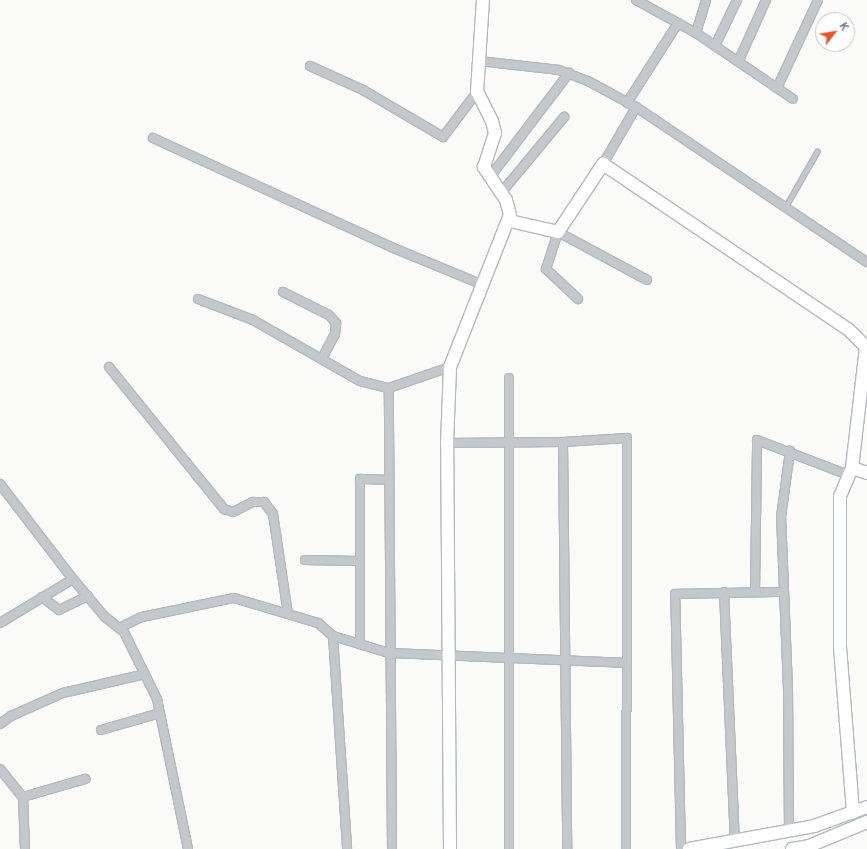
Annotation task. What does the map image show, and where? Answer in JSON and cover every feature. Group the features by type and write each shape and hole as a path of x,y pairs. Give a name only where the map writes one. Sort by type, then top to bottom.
{"street":[{"path":"450,849 447,443 450,367 510,221 509,207 490,177 483,162 494,139 494,127 478,92 482,0"},
{"path":"636,0 696,32 793,99"},
{"path":"696,32 706,0"},
{"path":"715,46 737,0"},
{"path":"738,60 766,0"},
{"path":"777,88 818,0"},
{"path":"628,103 678,23"},
{"path":"479,61 569,73 636,107 867,262"},
{"path":"310,66 362,90 443,137 478,92"},
{"path":"490,177 569,73"},
{"path":"578,299 546,269 558,232 603,164 636,107"},
{"path":"501,193 564,117"},
{"path":"153,138 391,248 483,285"},
{"path":"603,164 848,329 866,346 850,471 840,496 840,646 853,812"},
{"path":"510,221 558,232 647,280"},
{"path":"283,292 329,315 336,323 334,334 322,358"},
{"path":"198,299 253,320 360,381 389,388 450,367"},
{"path":"109,367 224,508 233,512 253,502 264,502 274,514 288,614"},
{"path":"509,378 509,849"},
{"path":"389,388 389,653 392,849"},
{"path":"447,443 563,442 627,438 625,663 626,849"},
{"path":"754,592 756,440 850,471 867,473"},
{"path":"563,442 567,849"},
{"path":"789,831 781,517 790,452"},
{"path":"360,644 360,479 388,480"},
{"path":"0,484 73,579 124,632 145,674 160,712 188,849"},
{"path":"305,560 359,561"},
{"path":"0,623 73,579"},
{"path":"724,592 735,841"},
{"path":"681,849 675,594 784,592"},
{"path":"42,597 59,610 88,596"},
{"path":"119,628 142,617 234,598 318,623 332,636 389,653 625,663"},
{"path":"332,636 347,849"},
{"path":"0,724 63,693 145,674"},
{"path":"101,730 160,712"},
{"path":"0,769 23,797 25,849"},
{"path":"23,797 85,779"},
{"path":"689,849 814,826 867,807"},
{"path":"792,849 808,846 867,822"}],"lane":[{"path":"786,207 818,150"}]}
